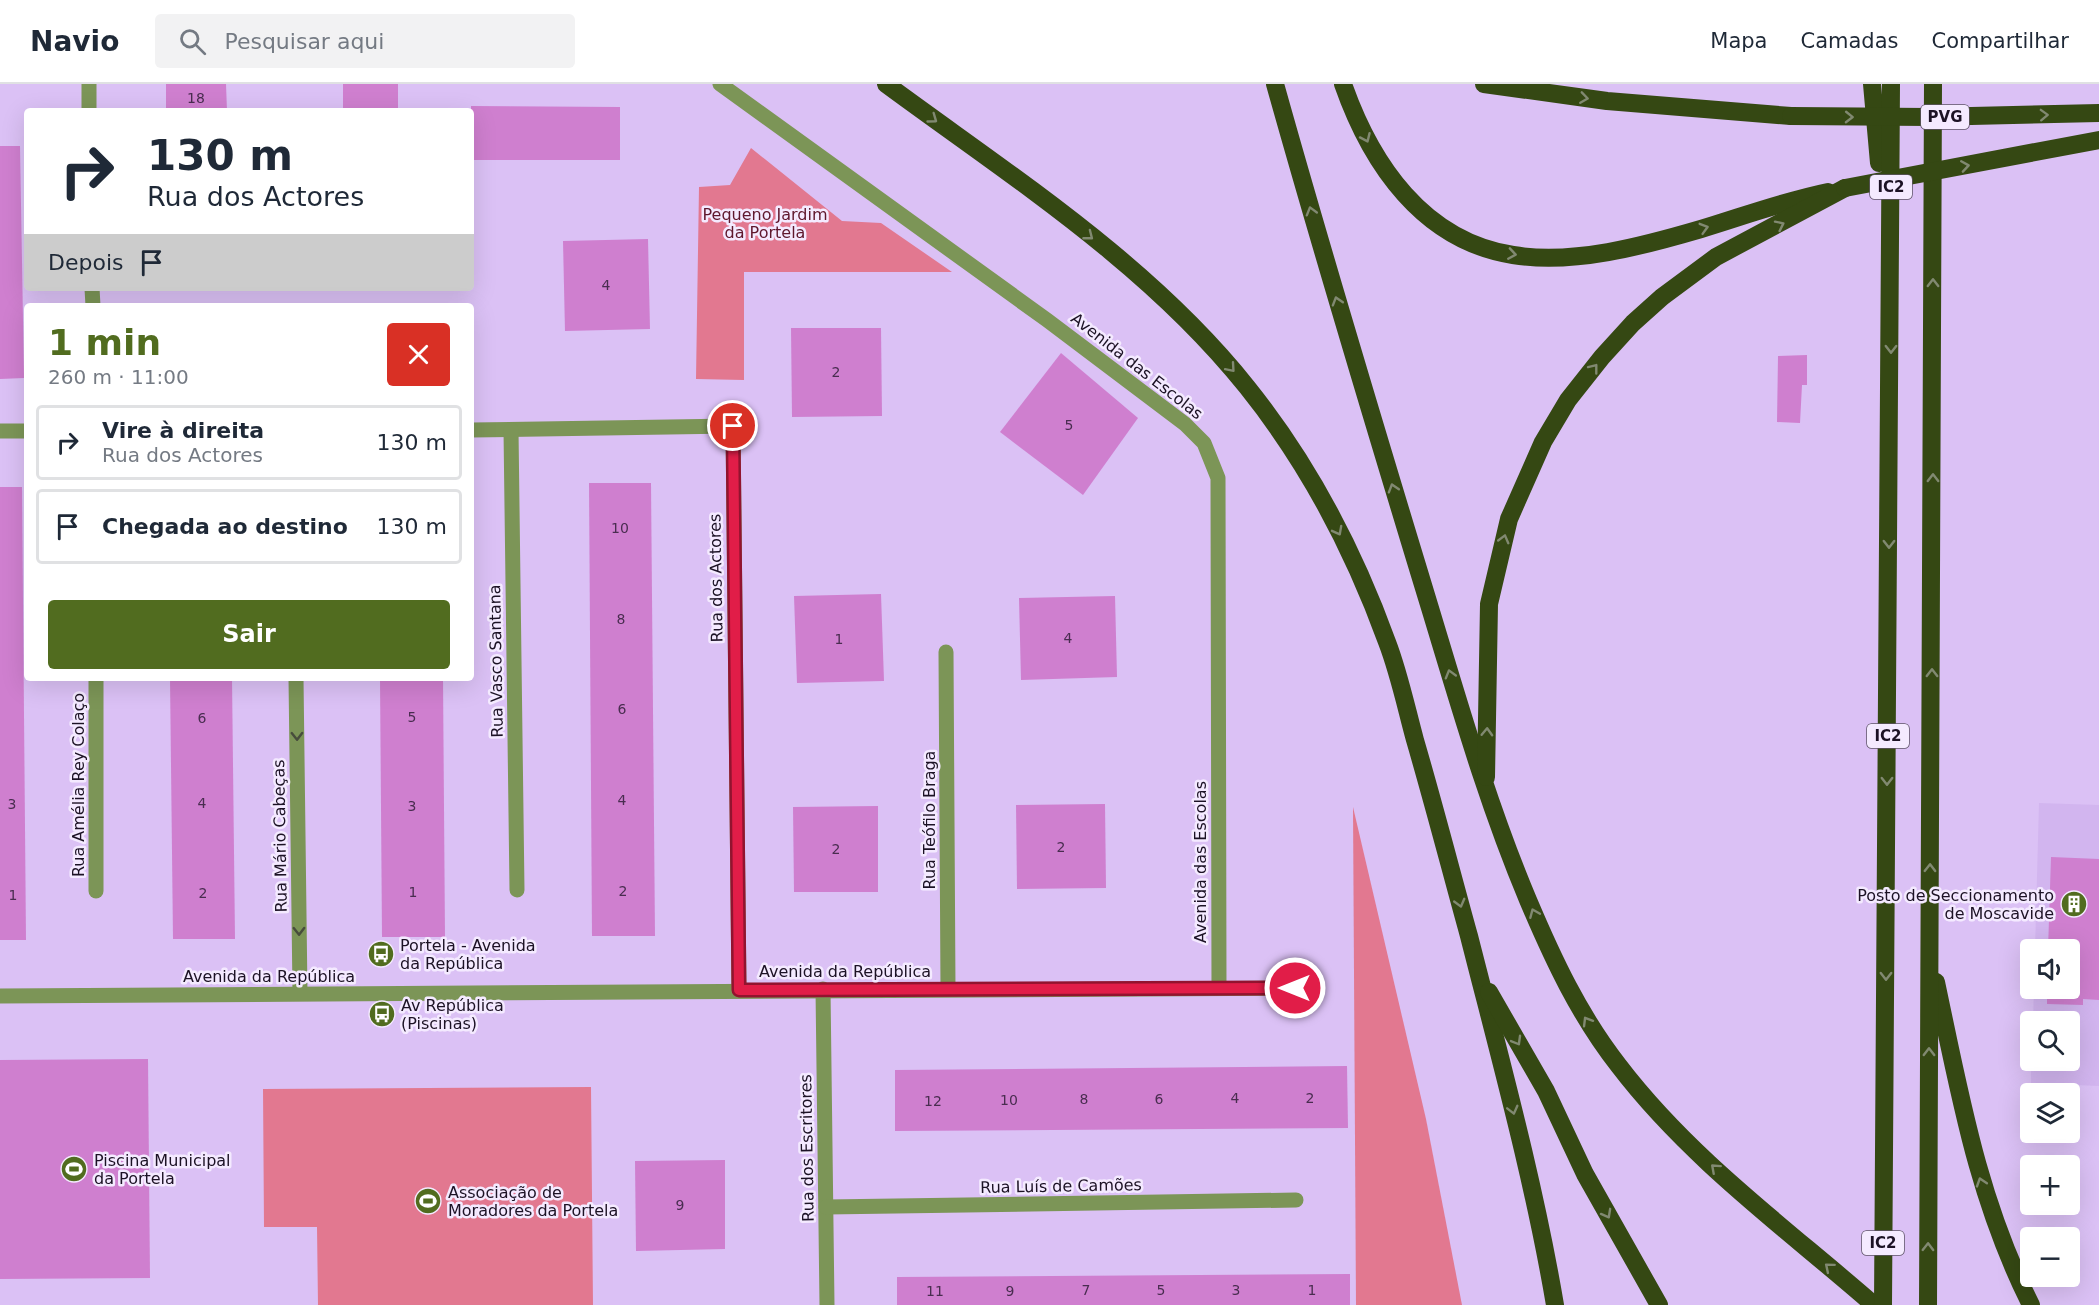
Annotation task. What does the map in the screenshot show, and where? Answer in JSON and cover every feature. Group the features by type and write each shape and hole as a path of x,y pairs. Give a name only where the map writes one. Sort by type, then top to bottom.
{"highway":[{"path":"886,84 1146,281 1214,348 1246,386 1294,451 1345,543 1388,644 1478,972 1526,1162 1555,1305"},
{"path":"1275,84 1327,268 1485,791 1557,967 1590,1025 1618,1065 1671,1127 1758,1207 1874,1305"},
{"path":"1343,84 1369,145 1391,180 1418,210 1447,231 1482,247 1514,255 1563,256 1638,245 1699,229 1788,200 2099,140"},
{"name":"PVG","path":"1484,84 1607,101 1791,116 1929,117 2099,113"},
{"path":"1872,84 1892,291"},
{"name":"IC2","path":"1883,1305 1892,291 1891,84"},
{"name":"IC2","path":"1928,1305 1933,84"},
{"path":"1485,791 1489,604 1509,519 1543,442 1568,400 1633,323 1692,273 1725,252 1788,221 1845,188"},
{"path":"1929,948 1973,1156 2000,1238 2031,1305"},
{"path":"1478,972 1546,1091 1568,1142 1659,1305"}],"street":[{"path":"89,84 89,108"},
{"name":"Avenida das Escolas","path":"720,84 1047,320 1185,424 1204,443 1218,478 1219,987"},
{"name":"Rua dos Actores","path":"474,430 733,426 739,990"},
{"name":"Rua Vasco Santana","path":"511,430 517,890"},
{"path":"0,431 24,431"},
{"name":"Rua Teófilo Braga","path":"946,652 948,989"},
{"name":"Rua Amélia Rey Colaço","path":"96,681 96,891"},
{"name":"Rua Mário Cabeças","path":"296,681 300,993"},
{"name":"Avenida da República","path":"0,996 1295,988"},
{"name":"Rua dos Escritores","path":"823,990 827,1305"},
{"name":"Rua Luís de Camões","path":"826,1207 1296,1200"}],"shaded area":[{"path":"2039,803 2099,805 2099,1086 2080,1085 2080,1083 2031,1083 2031,1071 2080,1071 2080,1011 2033,1011 2034,999 2080,999 2080,939 2035,939"}],"green space":[{"name":"Pequeno Jardim da Portela","path":"751,148 842,221 881,223 952,272 744,272 744,380 696,379 699,187 730,185"},
{"path":"1353,807 1426,1119 1462,1305 1356,1305"},
{"name":"Associação de Moradores da Portela","path":"591,1087 593,1305 318,1305 317,1227 264,1227 263,1089"}],"building":[{"path":"166,84 226,84 227,108 166,108"},
{"path":"343,84 398,84 398,108 343,108"},
{"path":"471,106 620,107 620,160 474,160 474,108"},
{"path":"0,146 20,146 24,378 0,379"},
{"path":"648,239 650,329 565,331 563,241"},
{"path":"791,328 881,328 882,416 792,417"},
{"path":"1061,353 1138,418 1083,495 1000,432"},
{"path":"1807,355 1807,385 1802,385 1800,423 1777,422 1778,356"},
{"path":"589,483 651,483 655,936 592,936"},
{"path":"0,487 22,487 26,940 0,940"},
{"path":"881,594 884,681 797,683 794,596"},
{"path":"1115,596 1117,677 1021,680 1019,598"},
{"path":"170,681 232,681 235,939 173,939"},
{"path":"380,681 443,681 445,937 382,937"},
{"path":"1105,804 1106,888 1017,889 1016,805"},
{"path":"878,806 878,892 794,892 793,807"},
{"name":"Posto de Seccionamento de Moscavide","path":"2051,857 2099,859 2099,1000 2083,999 2083,1005 2047,1004 2047,999 2080,999 2080,939 2048,939"},
{"name":"Piscina Municipal da Portela","path":"148,1059 150,1278 0,1279 0,1060"},
{"path":"1347,1066 1348,1128 895,1131 895,1070"},
{"path":"725,1160 725,1249 636,1251 635,1161"},
{"path":"1350,1274 1350,1305 897,1305 897,1277"}],"place":[{"name":"Posto de Seccionamento de Moscavide","path":"2074,904"},
{"name":"Portela - Avenida da República","path":"381,954"},
{"name":"Av República (Piscinas)","path":"382,1014"},
{"name":"Piscina Municipal da Portela","path":"74,1169"},
{"name":"Associação de Moradores da Portela","path":"428,1201"}],"route":[{"path":"733,426 739,990 1295,988"}]}
